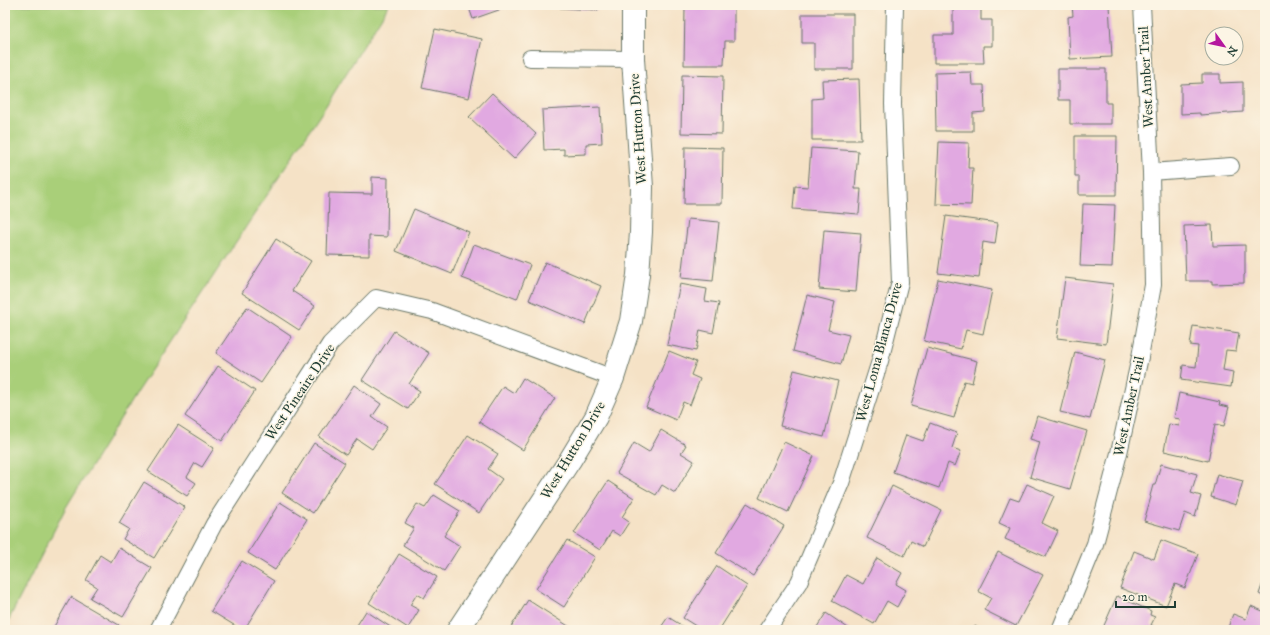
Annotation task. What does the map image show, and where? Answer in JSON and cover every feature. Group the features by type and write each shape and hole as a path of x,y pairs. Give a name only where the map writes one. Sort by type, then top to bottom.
{"street":[{"name":"West Hutton Drive","path":"458,630 596,417 614,378 631,321 638,275 642,187 633,59 634,5"},
{"name":"West Loma Blanca Drive","path":"767,630 799,582 841,483 880,361 900,282 893,104 895,5"},
{"name":"West Amber Trail","path":"1060,630 1095,544 1119,453 1140,357 1153,285 1151,172 1142,5"},
{"name":"West Hutton Drive","path":"530,58 633,59"},
{"path":"1151,172 1231,166"},
{"name":"West Pineaire Drive","path":"158,630 214,524 330,344 376,298 432,311 614,378"}],"green space":[{"path":"5,5 389,5 322,112 138,390 65,509 5,627"}],"building":[{"path":"468,5 513,5 473,19"},
{"path":"560,5 599,5 598,10 560,8"},
{"path":"953,5 981,5 981,20 992,20 992,46 983,46 984,63 934,63 934,35 953,35"},
{"path":"1072,5 1109,5 1112,57 1070,59 1068,17 1073,16"},
{"path":"685,7 734,8 734,41 725,41 724,65 684,65"},
{"path":"802,14 853,14 853,69 814,69 814,43 802,43"},
{"path":"435,29 482,39 469,98 422,88"},
{"path":"1058,69 1106,69 1106,103 1111,103 1111,124 1070,124 1070,100 1058,100"},
{"path":"971,72 972,85 984,85 985,112 973,113 973,131 936,131 935,73"},
{"path":"1202,74 1220,74 1220,83 1243,82 1243,112 1200,115 1200,113 1181,114 1181,84 1202,83"},
{"path":"682,75 723,76 722,134 681,133"},
{"path":"859,79 861,140 812,140 812,99 823,98 822,80"},
{"path":"492,93 536,134 514,159 469,117"},
{"path":"600,107 602,143 586,144 586,154 564,155 564,149 544,150 542,110"},
{"path":"1075,136 1117,136 1116,195 1079,195 1079,176 1075,176"},
{"path":"939,142 969,143 968,168 973,168 971,205 936,204"},
{"path":"685,147 723,148 722,204 684,204"},
{"path":"811,148 858,151 855,189 861,189 859,214 793,209 795,186 808,187"},
{"path":"372,177 388,178 387,237 369,236 369,256 327,255 329,193 372,194"},
{"path":"1083,204 1115,205 1112,267 1080,266"},
{"path":"414,209 469,232 452,274 396,251"},
{"path":"946,216 998,223 995,244 983,242 979,278 938,273"},
{"path":"688,219 719,222 713,281 681,278"},
{"path":"1212,225 1213,246 1245,245 1244,283 1212,284 1212,281 1186,281 1184,226"},
{"path":"824,230 861,233 856,292 819,289"},
{"path":"276,239 311,261 292,291 315,306 299,330 242,293"},
{"path":"474,244 530,265 517,299 462,278"},
{"path":"545,262 601,286 585,324 529,300"},
{"path":"1065,278 1113,284 1106,344 1057,338"},
{"path":"938,279 992,290 983,334 966,330 961,349 924,341"},
{"path":"680,284 707,289 705,301 719,303 713,333 700,330 696,351 667,345"},
{"path":"807,295 835,302 828,330 849,335 841,364 793,351"},
{"path":"247,307 292,337 261,383 216,353"},
{"path":"1193,326 1239,333 1236,351 1226,350 1223,370 1233,372 1231,387 1181,380 1183,365 1196,367 1198,346 1190,345"},
{"path":"394,331 429,353 409,384 420,391 408,409 362,380"},
{"path":"927,348 977,361 972,383 964,381 954,418 911,406"},
{"path":"669,351 696,362 691,375 700,379 690,405 683,402 676,420 646,407"},
{"path":"1075,352 1105,360 1090,419 1060,412"},
{"path":"218,366 255,391 222,441 185,416"},
{"path":"794,370 838,381 824,437 780,426"},
{"path":"523,378 555,398 523,450 479,422 503,386 514,393"},
{"path":"354,385 381,404 372,417 387,427 372,449 357,439 346,455 319,437"},
{"path":"1179,393 1220,402 1219,405 1229,407 1224,426 1215,424 1208,461 1164,451 1169,424 1179,426 1180,419 1174,418"},
{"path":"1037,416 1087,431 1070,489 1030,477 1040,442 1030,439"},
{"path":"930,423 957,433 952,448 961,451 955,466 948,463 939,488 893,472 906,435 923,441"},
{"path":"178,425 214,448 202,467 195,463 187,477 196,483 187,496 148,471"},
{"path":"661,430 686,445 681,453 694,461 675,493 662,485 656,495 617,473 634,443 649,452"},
{"path":"468,435 498,454 488,469 502,479 479,513 435,484"},
{"path":"784,442 814,456 788,512 759,498"},
{"path":"314,443 345,463 313,513 282,493"},
{"path":"1161,464 1197,474 1191,493 1201,496 1195,517 1185,513 1179,531 1144,521 1153,485 1155,485"},
{"path":"1217,474 1243,481 1236,505 1211,497"},
{"path":"608,481 634,498 622,517 629,522 620,536 612,531 600,550 574,533"},
{"path":"144,482 185,507 154,558 123,539 129,529 119,523"},
{"path":"1027,484 1054,496 1042,523 1058,531 1046,557 1005,539 1010,528 999,523 1010,498 1019,501"},
{"path":"892,486 941,510 923,547 911,541 904,556 867,538"},
{"path":"434,495 460,511 444,536 460,546 444,571 403,545 414,528 405,523 417,504 425,508"},
{"path":"280,502 307,519 275,570 248,553"},
{"path":"747,503 784,526 753,576 716,553"},
{"path":"567,540 595,557 564,607 536,589"},
{"path":"1161,540 1198,554 1185,588 1175,584 1166,606 1120,588 1134,551 1154,559"},
{"path":"1265,547 1265,557 1262,556"},
{"path":"119,548 152,568 123,617 90,598 97,587 86,580 100,555 111,562"},
{"path":"998,552 1043,575 1016,626 984,610 991,598 978,591"},
{"path":"399,554 437,577 424,598 417,594 410,605 419,610 408,628 369,603"},
{"path":"877,558 902,573 896,584 906,590 897,607 887,601 874,624 832,601 846,575 863,584"},
{"path":"242,561 274,581 244,630 211,611"},
{"path":"717,566 747,586 719,630 702,630 683,618"},
{"path":"1265,577 1265,597 1259,594"},
{"path":"1117,596 1151,611 1150,615 1155,617 1151,625 1155,627 1154,630 1102,630"},
{"path":"71,597 119,625 116,630 52,630"},
{"path":"528,600 573,629 509,630"},
{"path":"1251,606 1265,612 1265,630 1227,630 1233,614 1246,619"},
{"path":"366,611 395,630 354,630"},
{"path":"826,613 851,630 815,630"},
{"path":"668,617 689,630 659,630"},
{"path":"975,626 982,630 973,630"}]}
